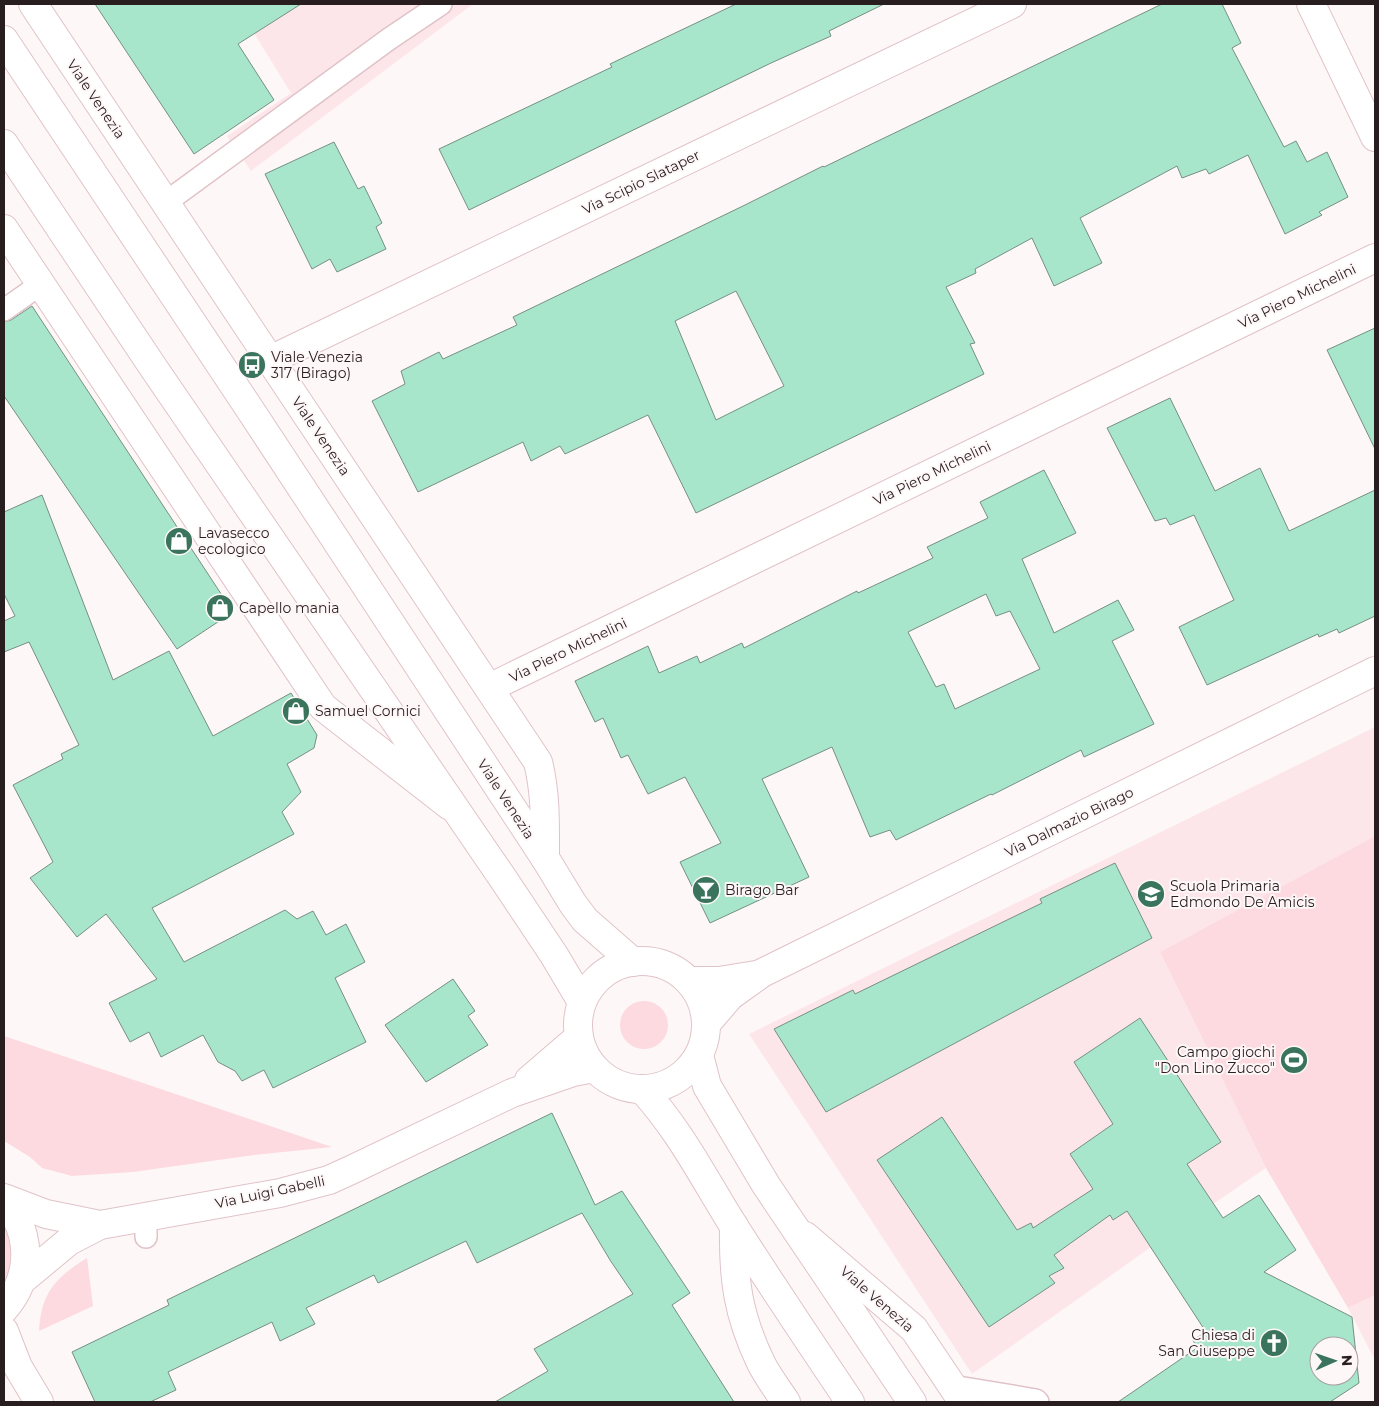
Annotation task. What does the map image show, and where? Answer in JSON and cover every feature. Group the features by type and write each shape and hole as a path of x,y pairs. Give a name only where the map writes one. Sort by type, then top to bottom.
{"street":[{"name":"Viale Venezia","path":"33,4 538,762 545,800 545,858"},
{"name":"Via Scipio Slataper","path":"270,360 1012,4"},
{"path":"1311,4 1375,137"},
{"name":"Viale Venezia","path":"4,40 255,416 545,858 573,904 585,920 633,962"},
{"path":"4,144 155,370 547,943 582,1002"},
{"path":"4,229 323,706 458,813"},
{"name":"Via Piero Michelini","path":"489,688 1375,258"},
{"name":"Via Dalmazio Birago","path":"706,1024 730,996 762,973 1375,671"},
{"name":"Viale Venezia","path":"647,961 662,964 679,972 698,993 703,1004 706,1024 705,1038 699,1055 690,1068 677,1079 662,1086 642,1089 611,1082 594,1068 583,1050 579,1037 578,1017 588,990 609,970 621,964 633,962 647,961"},
{"name":"Via Dalmazio Birago","path":"689,981 725,980 762,973"},
{"name":"Via Luigi Gabelli","path":"512,1092 548,1066 579,1037"},
{"name":"Viale Venezia","path":"699,1055 707,1086 766,1185 912,1402"},
{"name":"Via Luigi Gabelli","path":"4,1199 46,1214 100,1225 146,1227 329,1180 512,1092 573,1072 594,1068"},
{"path":"642,1089 661,1110 687,1147 734,1226 850,1402"},
{"path":"4,1199 17,1217 24,1237 26,1259 22,1280 12,1301 4,1309"},
{"name":"Via Luigi Gabelli","path":"22,1280 69,1241 100,1225"},
{"path":"734,1226 733,1264 739,1307 762,1365 786,1402"},
{"name":"Viale Venezia","path":"797,1230 914,1329 958,1394"},
{"path":"4,1331 11,1359 39,1402"}],"lane":[{"path":"165,203 389,39 441,4"},
{"path":"4,310 40,284"},
{"path":"958,1394 1036,1400 1038,1402"}],"shaded area":[{"path":"236,4 473,4 251,171 227,136 291,93"},
{"path":"1375,727 1375,836 1160,952 1266,1168 972,1374 749,1034"},
{"name":"Campo giochi \"Don Lino Zucco\"","path":"1375,836 1375,1295 1348,1308 1266,1168 1160,952"},
{"path":"644,1001 653,1003 661,1008 666,1016 668,1025 666,1034 661,1042 653,1047 644,1049 635,1047 627,1042 622,1034 620,1025 622,1016 627,1008 635,1003"},
{"path":"4,1036 332,1147 254,1155 133,1172 72,1176 42,1168 30,1157 4,1141"},
{"path":"4,1216 7,1219 16,1264 4,1294"},
{"path":"87,1258 93,1306 39,1331 43,1306 52,1288 66,1272"},
{"path":"1375,1295 1375,1360 1348,1308"}],"building":[{"path":"95,4 301,4 238,44 274,100 194,154"},
{"path":"736,4 884,4 829,31 831,36 771,63 469,210 439,149 612,67 610,64"},
{"path":"1162,4 1222,4 1241,43 1232,48 1284,147 1296,141 1307,162 1327,152 1348,197 1319,212 1322,215 1285,234 1248,155 1209,174 1206,169 1182,178 1177,166 1080,218 1102,263 1054,286 1032,238 975,269 976,273 946,287 975,343 970,344 984,374 696,513 648,415 565,454 560,446 531,461 523,442 418,492 372,401 405,384 401,371 439,352 443,359 517,325 513,317","holes":["736,291 784,386 716,420 675,321"]},
{"path":"334,142 358,189 364,186 382,223 376,227 386,249 337,272 330,259 312,269 265,174"},
{"path":"32,306 233,612 177,649 4,396 4,322 11,320"},
{"path":"1375,328 1375,449 1327,350"},
{"path":"1170,398 1215,491 1260,468 1289,531 1375,490 1375,616 1339,633 1337,629 1319,637 1318,634 1207,685 1179,627 1234,600 1194,515 1170,525 1166,518 1155,521 1107,428"},
{"path":"1044,470 1076,533 1022,559 1054,633 1118,600 1134,630 1112,641 1154,724 1084,757 1081,750 992,795 896,840 890,830 870,837 832,747 762,779 809,877 710,923 680,862 721,843 685,777 648,794 628,755 621,758 603,718 595,722 575,681 648,646 659,673 697,656 700,663 742,643 744,648 857,591 858,593 933,558 927,547 988,518 980,502","holes":["986,594 996,616 1010,611 1040,669 955,709 944,684 936,687 908,632"]},
{"path":"42,495 113,680 169,651 213,736 291,693 317,735 314,748 287,764 301,792 282,812 294,834 152,908 184,962 285,910 297,919 313,911 326,935 346,924 365,962 335,978 366,1042 273,1088 264,1070 242,1081 235,1071 218,1062 203,1035 161,1057 149,1032 130,1042 109,1003 157,979 106,914 77,937 30,878 53,862 13,785 63,759 61,754 79,745 29,642 4,652 4,621 15,616 4,594 4,512"},
{"name":"Scuola Primaria Edmondo De Amicis","path":"1115,863 1152,938 826,1112 774,1029 853,990 855,994 1042,903 1040,899"},
{"path":"453,979 475,1011 468,1016 488,1045 426,1082 385,1025"},
{"path":"1140,1018 1221,1142 1187,1164 1223,1218 1259,1195 1296,1250 1264,1272 1352,1317 1354,1336 1309,1336 1309,1386 1354,1386 1330,1402 1118,1402 1197,1348 1193,1340 1206,1332 1127,1211 1113,1220 1110,1215 1054,1255 1064,1268 1049,1276 1055,1283 989,1327 877,1160 942,1117 1017,1230 1031,1223 1033,1228 1093,1189 1070,1154 1113,1124 1074,1062"},
{"path":"552,1113 595,1205 622,1191 690,1293 672,1305 734,1402 495,1402 548,1371 534,1349 633,1294 582,1213 477,1263 466,1241 378,1283 374,1275 306,1308 315,1324 280,1341 272,1322 168,1372 176,1390 150,1402 95,1402 72,1352 169,1305 167,1300"}],"place":[{"name":"Viale Venezia 317 (Birago)","path":"252,365"},
{"name":"Lavasecco ecologico","path":"179,541"},
{"name":"Capello mania","path":"220,608"},
{"name":"Samuel Cornici","path":"296,711"},
{"name":"Birago Bar","path":"706,890"},
{"name":"Scuola Primaria Edmondo De Amicis","path":"1151,894"},
{"name":"Campo giochi \"Don Lino Zucco\"","path":"1294,1060"},
{"name":"Chiesa di San Giuseppe","path":"1274,1343"}]}
